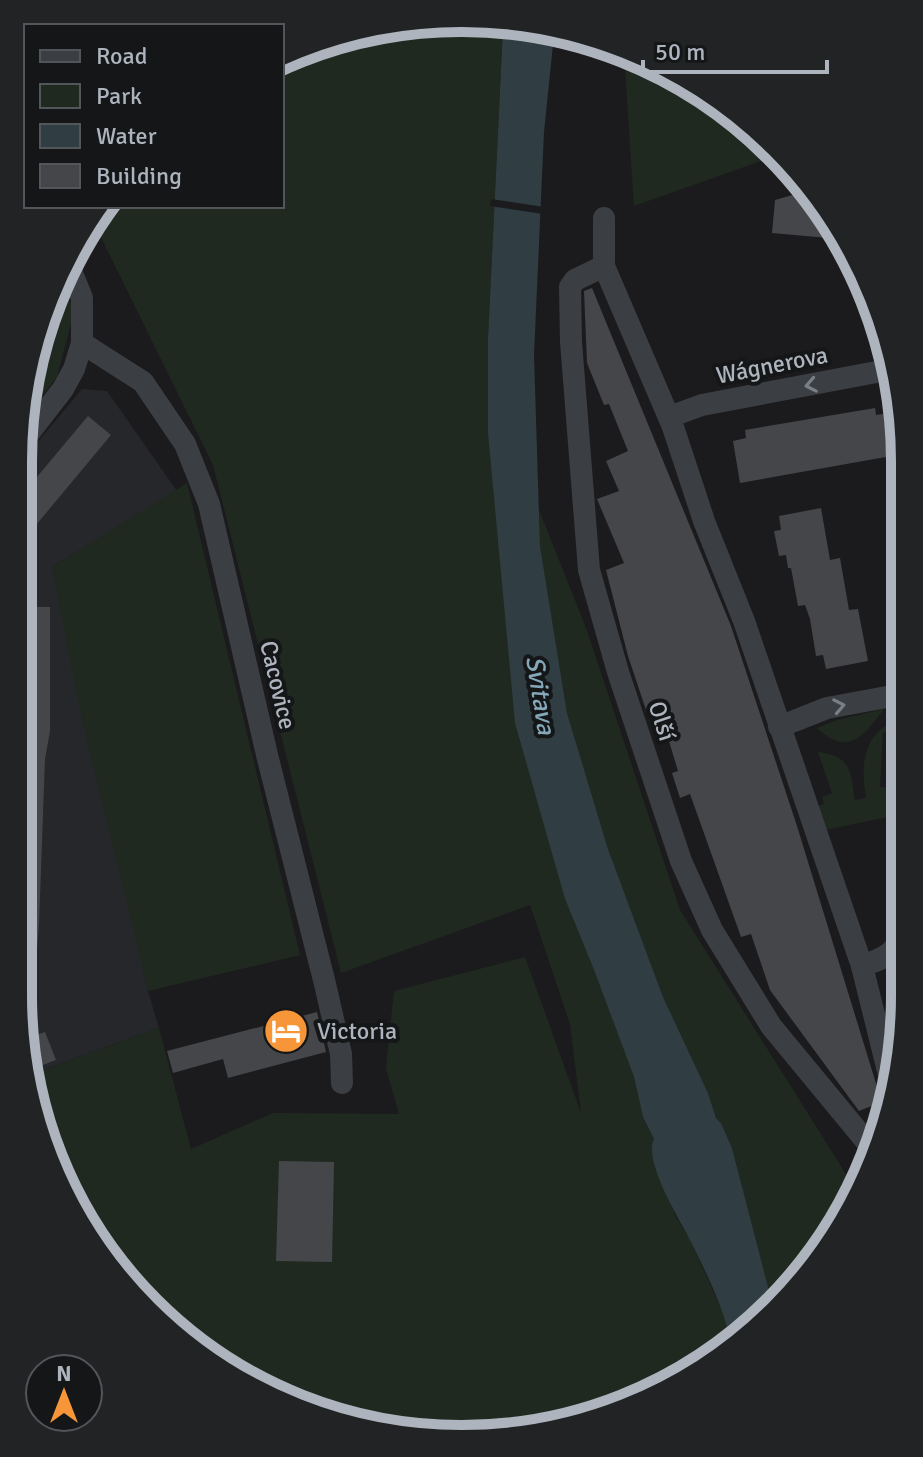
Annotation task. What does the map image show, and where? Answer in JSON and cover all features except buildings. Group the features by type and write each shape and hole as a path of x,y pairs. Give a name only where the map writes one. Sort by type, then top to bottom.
{"street":[{"path":"604,218 604,266 669,417 704,521 744,621 862,966 886,1061"},
{"name":"Olší","path":"604,266 584,275 570,287 571,342 589,570 618,672 681,861 712,930 771,1026 866,1140"},
{"path":"34,427 63,389 74,369 82,343 82,298 74,277"},
{"name":"Cacovice","path":"82,343 143,382 185,444 209,504 268,759 329,998 341,1054 342,1083"},
{"name":"Wágnerova","path":"669,417 702,405 881,371"},
{"path":"779,727 827,708 891,696"},
{"path":"862,966 886,957 891,951"}],"shaded area":[{"path":"82,389 107,391 177,491 52,567 159,1028 39,1071 32,996 32,448"}],"green space":[{"path":"433,33 503,34 488,339 488,433 532,776 565,899 634,1077 643,1117 654,1139 655,1167 723,1312 728,1332 700,1353 651,1381 573,1410 490,1424 405,1421 323,1402 247,1367 223,1353 178,1318 121,1257 76,1185 55,1134 39,1071 159,1028 191,1149 273,1113 399,1114 386,1068 394,991 525,957 581,1113 570,1024 530,905 341,973 213,465 99,232 104,223 115,208 284,208 284,71 323,55 378,40"},
{"path":"625,65 700,104 766,159 634,206"},
{"path":"68,290 73,316 57,377 36,402 47,350"},
{"path":"187,483 300,955 148,991 79,707 52,567"},
{"path":"539,510 586,628 680,910 849,1180 819,1234 770,1294 732,1148 663,997 608,849 567,713 540,546"},
{"path":"884,709 855,740 838,741 817,728 837,720"},
{"path":"891,723 891,732 883,732 880,787 891,788 891,816 825,830 818,806 824,804 822,797 832,793 818,752 843,761 850,773 855,800 866,798 864,761 867,750 879,731"}],"water":[{"name":"Svitava","path":"503,34 553,42 544,132 534,355 540,546 567,713 608,849 663,997 732,1148 770,1294 728,1332 714,1290 658,1176 652,1149 654,1139 643,1117 634,1077 565,899 515,723 488,433 488,339"}],"pier":[{"path":"491,199 544,207 543,214 490,206"}],"place":[{"name":"Victoria","path":"286,1031"}]}
